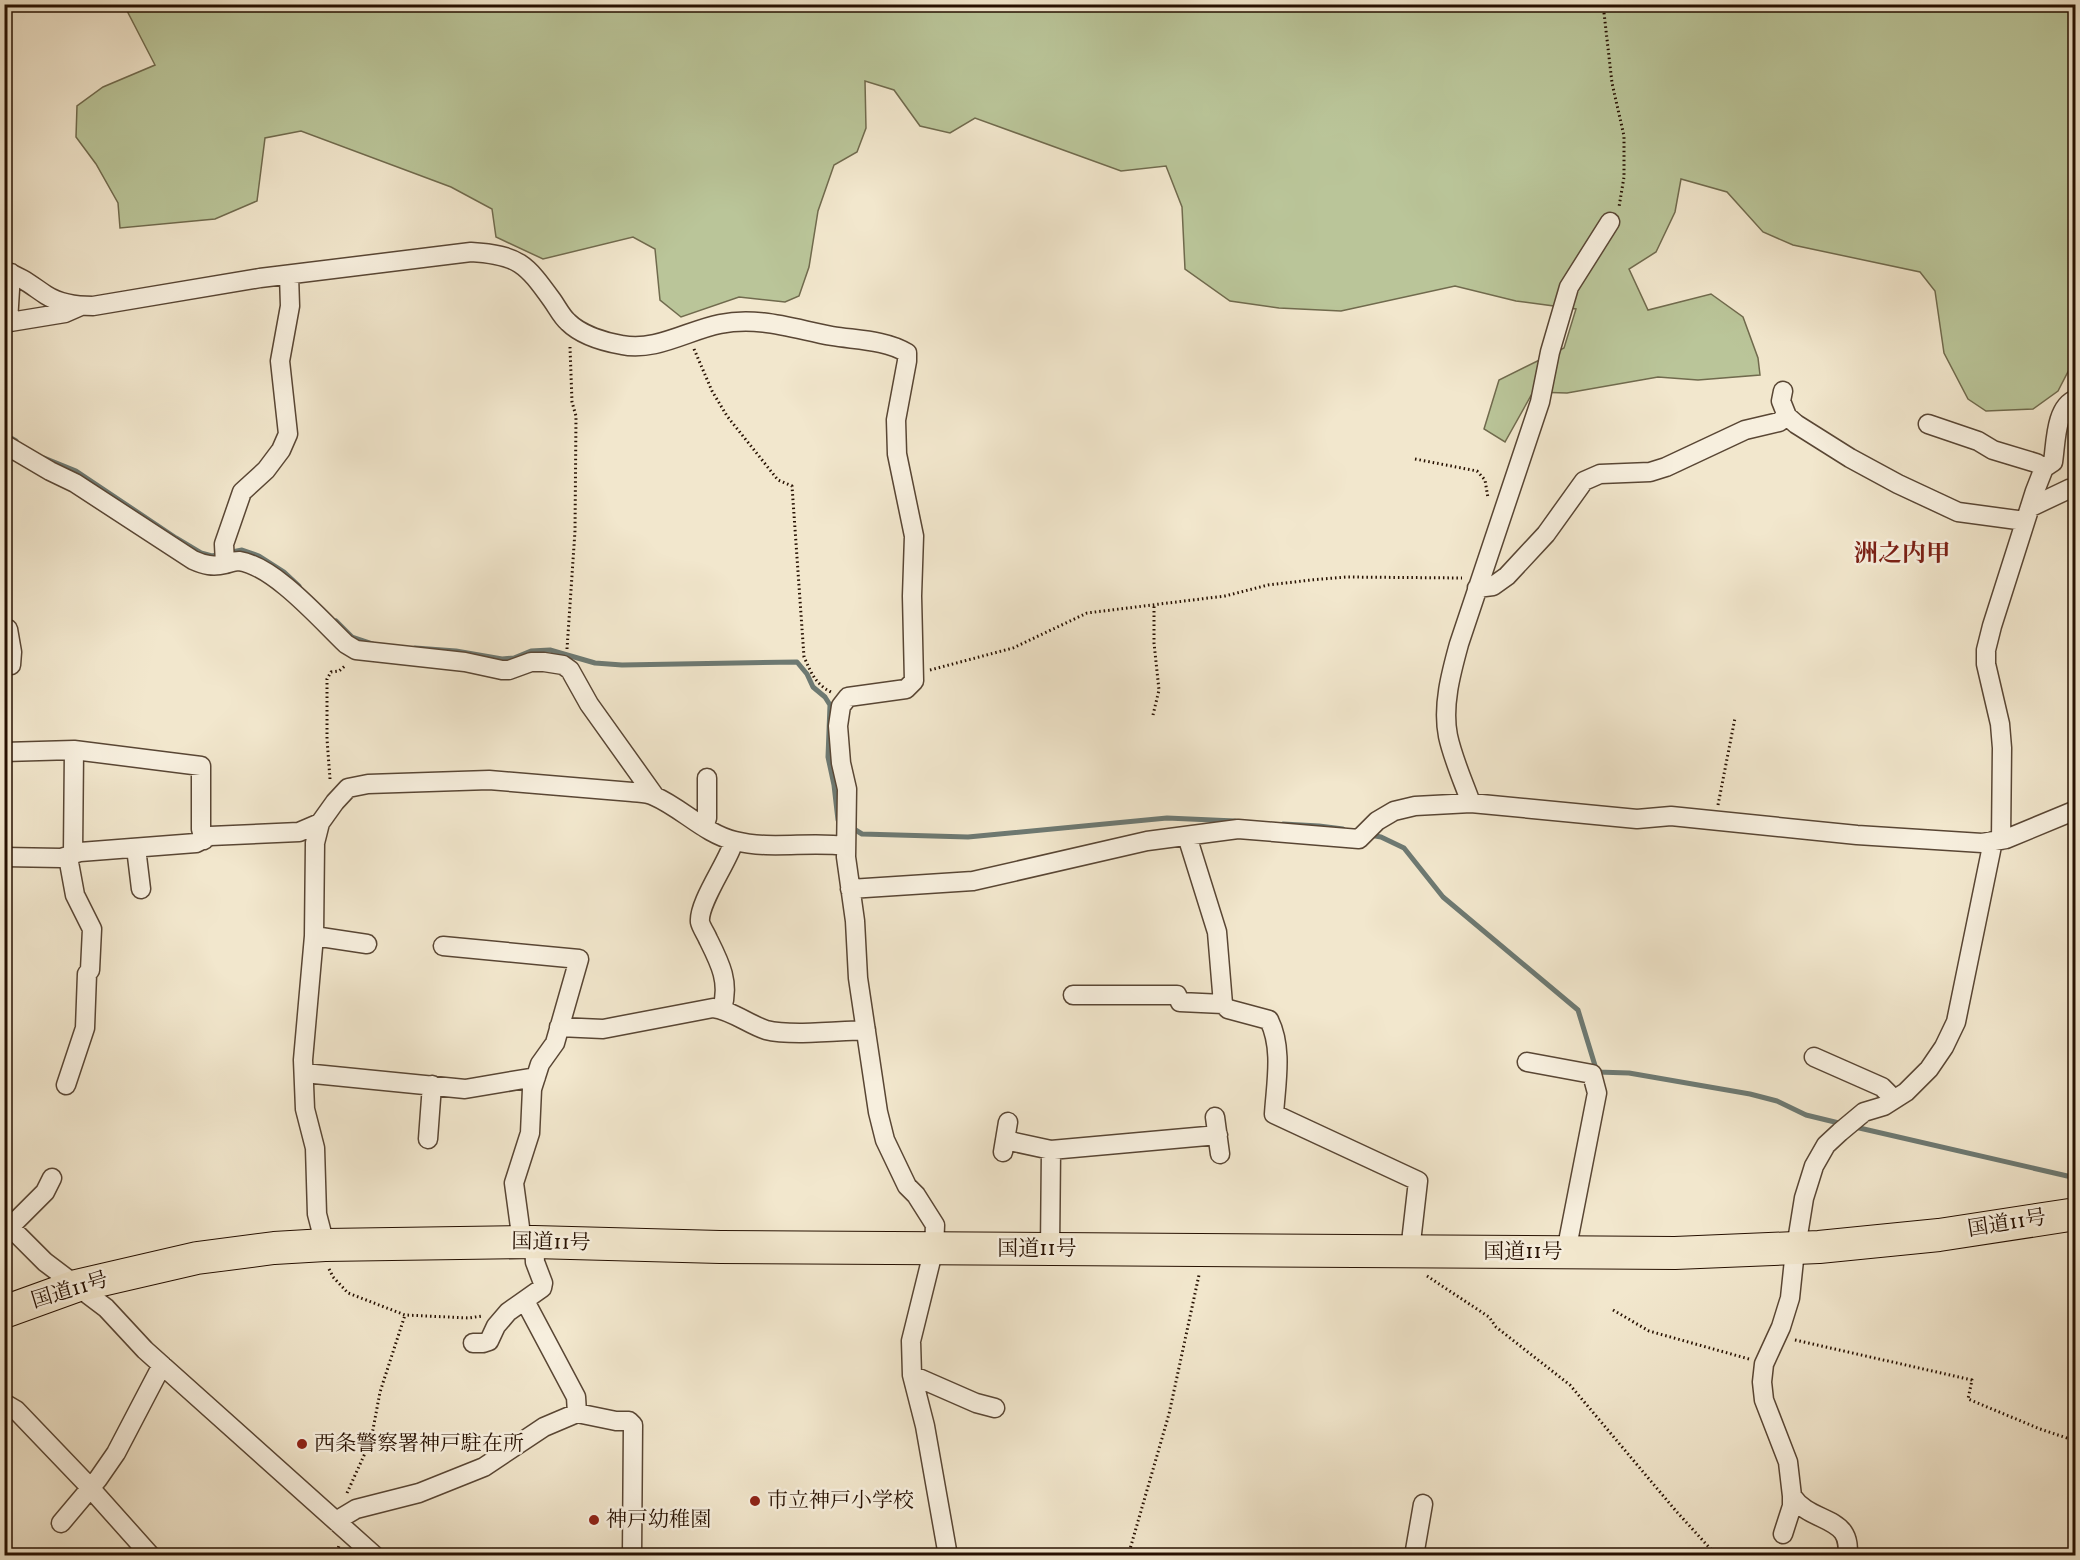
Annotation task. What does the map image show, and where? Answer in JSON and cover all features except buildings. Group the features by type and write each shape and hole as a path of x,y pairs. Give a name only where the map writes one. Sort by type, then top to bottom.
{"highway":[{"name":"国道11号","path":"4,1312 76,1286 197,1258 274,1248 325,1245 528,1242 720,1247 1675,1253 1796,1248 1939,1235 2076,1214"}],"street":[{"path":"1471,803 1448,735 1449,681 1458,644 1540,402 1550,352 1569,287 1610,222"},
{"path":"81,306 65,313 6,322 8,272 20,276 59,302 93,306 260,278 471,252 488,253 511,258 531,272 568,323 592,336 624,346 657,342 719,324 747,321 768,322 897,346 907,353 897,420 897,454 914,536 912,596 914,681 906,689 848,697 841,706 838,726 841,763 847,789 846,846 855,921 858,978 878,1112 885,1140 907,1186 935,1225 934,1248 911,1341 912,1375 925,1426 948,1556"},
{"path":"225,564 224,544 242,492 266,470 281,450 288,434 280,361 290,306 289,275"},
{"path":"1783,391 1781,401 1787,416 1796,424 1850,458 1958,512 2028,514 2069,489 2076,488"},
{"path":"1783,1534 1792,1506 1788,1462 1764,1400 1762,1382 1764,1364 1777,1336 1790,1298 1804,1198 1814,1166 1826,1145 1864,1112 1884,1106 1906,1092 1929,1069 1944,1047 1956,1022 1997,841 2002,748 2000,724 1986,664 1986,650 2044,468 2053,462 2058,427 2064,408 2076,399"},
{"path":"1479,583 1493,586 1507,576 1546,534 1584,482 1600,474 1650,472 1666,467 1745,429 1779,422 1787,416"},
{"path":"1928,424 1978,441 1993,450 2036,463 2044,468"},
{"path":"4,444 75,483 193,560 214,566 237,561 263,569 293,593 346,644 356,650 465,662 502,670 509,670 531,662 563,665 570,670 589,704 654,795 704,827 734,841 766,845 826,843 846,846"},
{"path":"8,629 9,660"},
{"path":"4,752 74,750 201,766 201,829 204,840"},
{"path":"66,1085 85,1028 87,974 90,970 92,929 75,895 71,855 74,750"},
{"path":"704,827 707,818 707,778"},
{"path":"325,1245 317,1214 315,1148 305,1109 304,1073 314,936 315,843 320,823 348,788 368,784 489,780 654,795"},
{"path":"850,889 973,881 1147,841 1238,829 1359,839 1377,821 1394,812 1415,806 1471,803 1637,819 1671,816 1857,835 1982,843 2026,832 2076,810"},
{"path":"4,857 71,855 196,843 210,836 299,832 320,823"},
{"path":"1187,836 1217,932 1223,1004 1228,1009 1269,1020 1276,1033 1278,1050 1274,1114 1418,1181 1410,1251"},
{"path":"722,1009 726,996 722,966 700,922 703,907 731,852 734,841"},
{"path":"136,848 141,889"},
{"path":"314,936 367,944"},
{"path":"443,946 579,959 555,1043 540,1064 532,1089 530,1133 514,1183 528,1242 543,1283 542,1288 508,1312 496,1326 489,1341 473,1343"},
{"path":"1073,995 1178,995 1180,1002 1223,1004"},
{"path":"560,1026 603,1029 713,1008 722,1009 747,1023 768,1030 784,1032 866,1030"},
{"path":"1814,1057 1882,1087 1894,1099"},
{"path":"1527,1062 1592,1074 1597,1093 1566,1252"},
{"path":"304,1073 465,1089 536,1077"},
{"path":"428,1139 432,1085"},
{"path":"1215,1117 1220,1154"},
{"path":"1005,1138 1051,1150 1126,1134 1218,1136"},
{"path":"1050,1249 1051,1150"},
{"path":"52,1178 45,1192 7,1224 45,1262 106,1308 162,1365 375,1556"},
{"path":"525,1300 576,1397 577,1413"},
{"path":"60,1523 116,1453 162,1365"},
{"path":"912,1375 976,1403 995,1408"},
{"path":"4,1403 16,1410 151,1556"},
{"path":"336,1521 356,1509 419,1493 484,1467 544,1427 577,1413 616,1421 629,1420 633,1425 632,1556"},
{"path":"1792,1496 1798,1504 1813,1515 1838,1527 1843,1532 1847,1539 1848,1556"},
{"path":"1414,1556 1423,1504"}],"path":[{"path":"1603,4 1612,83 1624,136 1621,205 1610,222"},
{"path":"563,665 568,647 575,531 576,416 572,402 568,323"},
{"path":"682,336 692,346 712,391 727,416 778,480 792,486 804,657 813,678 820,687 845,700"},
{"path":"1414,459 1477,471 1485,480 1489,514 1496,536"},
{"path":"914,674 1005,651 1087,613 1224,596 1268,585 1346,577 1479,583"},
{"path":"1153,715 1159,690 1154,643 1154,605"},
{"path":"341,795 331,783 327,740 327,679 331,672 339,671 356,650"},
{"path":"1715,820 1735,718"},
{"path":"325,1245 329,1270 348,1293 405,1316 469,1318 508,1312"},
{"path":"1128,1556 1169,1414 1204,1250"},
{"path":"1410,1251 1408,1264 1490,1317 1496,1327 1570,1385 1717,1556"},
{"path":"1613,1310 1649,1331 1764,1364"},
{"path":"336,1521 371,1440 380,1392 405,1316"},
{"path":"1777,1336 1972,1380 1968,1399 2040,1429 2076,1441"}],"green space":[{"path":"124,5 2075,5 2075,358 2058,391 2033,409 1986,411 1968,399 1944,353 1935,291 1920,272 1793,245 1763,232 1727,192 1681,179 1675,212 1656,252 1629,269 1648,310 1711,294 1743,317 1758,358 1760,375 1698,380 1658,377 1567,393 1533,392 1505,442 1484,429 1499,380 1564,348 1576,309 1516,301 1455,286 1341,311 1279,308 1230,301 1185,269 1182,207 1166,166 1121,171 975,118 950,133 920,126 894,90 865,81 866,128 857,152 834,165 818,211 809,267 799,296 785,302 739,297 681,317 660,300 655,249 633,237 543,259 496,237 492,209 451,187 301,131 265,138 257,201 215,219 120,228 118,203 96,164 76,137 77,106 103,87 155,65"}],"waterway":[{"path":"4,434 16,441"},
{"path":"44,458 76,471 201,553 212,556 242,550 259,556 284,572 299,586"},
{"path":"336,621 352,637 373,644"},
{"path":"415,648 456,651 502,659 514,658 531,651 550,650 595,663 622,665 797,662 807,674 813,687 825,697 830,705 828,757 838,820"},
{"path":"849,826 862,834 968,837 1167,818 1235,821"},
{"path":"1283,824 1343,829"},
{"path":"1370,835 1381,837 1404,848 1443,897 1578,1010 1597,1072 1629,1073 1750,1094 1777,1101 1806,1115 1843,1124"},
{"path":"1855,1127 2076,1178"}],"place":[{"name":"西条警察署神戸駐在所","path":"302,1444"},
{"name":"市立神戸小学校","path":"755,1501"},
{"name":"神戸幼稚園","path":"594,1520"}],"district":[{"name":"洲之内甲","path":"1902,555"}]}
